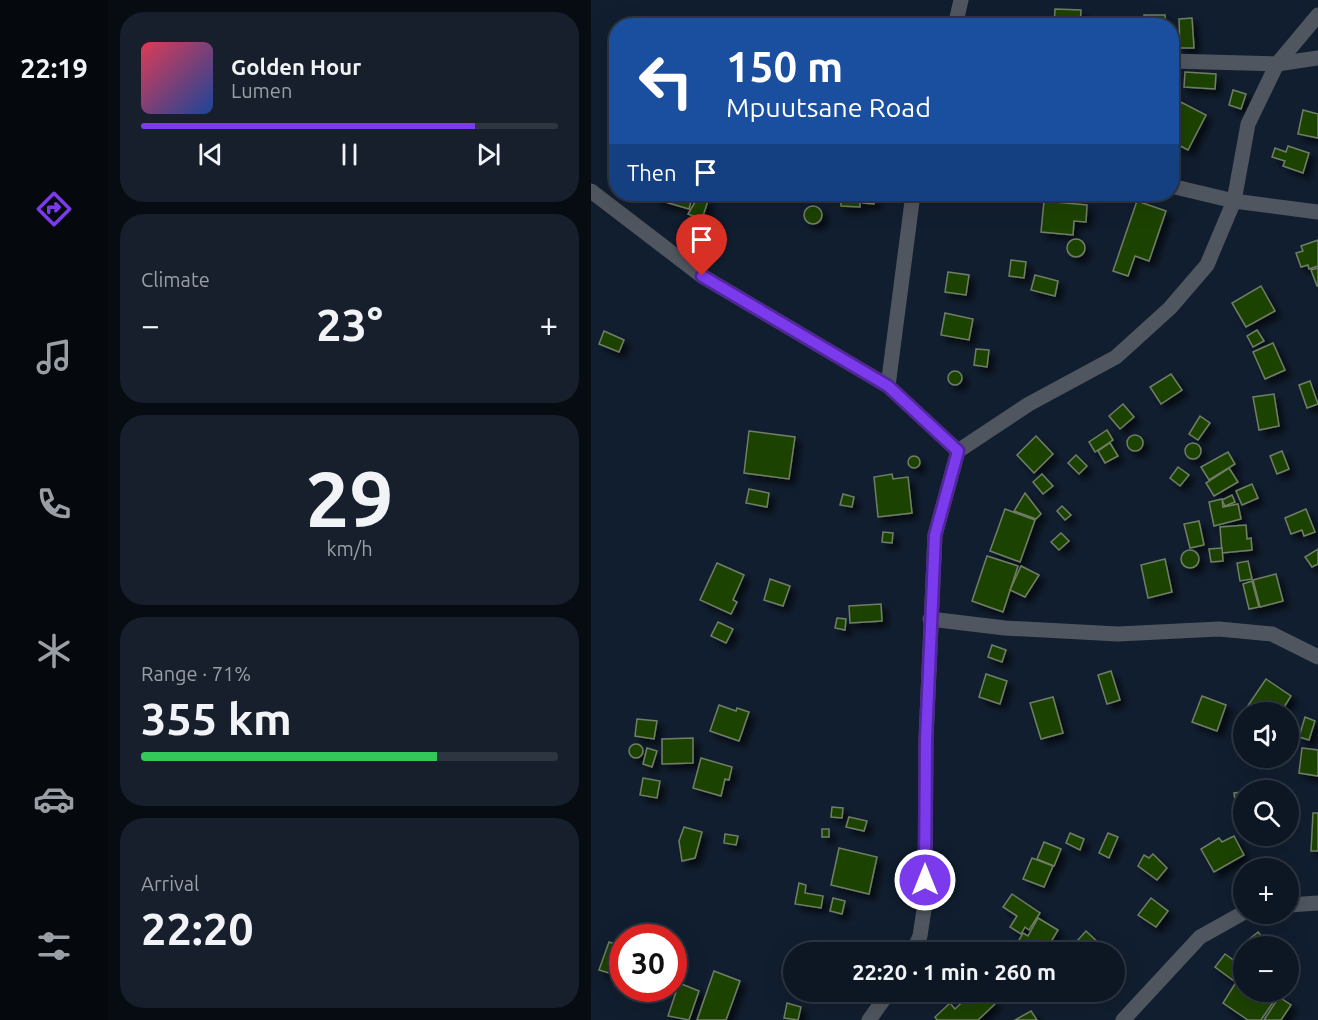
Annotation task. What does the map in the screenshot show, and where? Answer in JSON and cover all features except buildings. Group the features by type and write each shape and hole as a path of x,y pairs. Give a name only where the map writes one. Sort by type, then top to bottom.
{"street":[{"path":"957,18 961,0"},
{"path":"917,942 925,903 926,739 935,535 958,451 1029,404 1116,357 1170,308 1207,265 1234,201 1248,124 1277,64 1318,15"},
{"path":"1179,62 1277,64 1318,58"},
{"path":"1179,188 1234,201 1318,212"},
{"path":"591,191 702,276 888,386 958,451"},
{"path":"888,386 912,201"},
{"path":"930,619 1005,628 1118,634 1219,628 1272,634 1318,657"},
{"path":"1299,904 1318,903"},
{"path":"1123,1020 1200,937 1233,919"},
{"path":"869,1020 882,1002"}],"route":[{"path":"702,276 888,386 958,451 935,535 926,739 925,880"}]}
